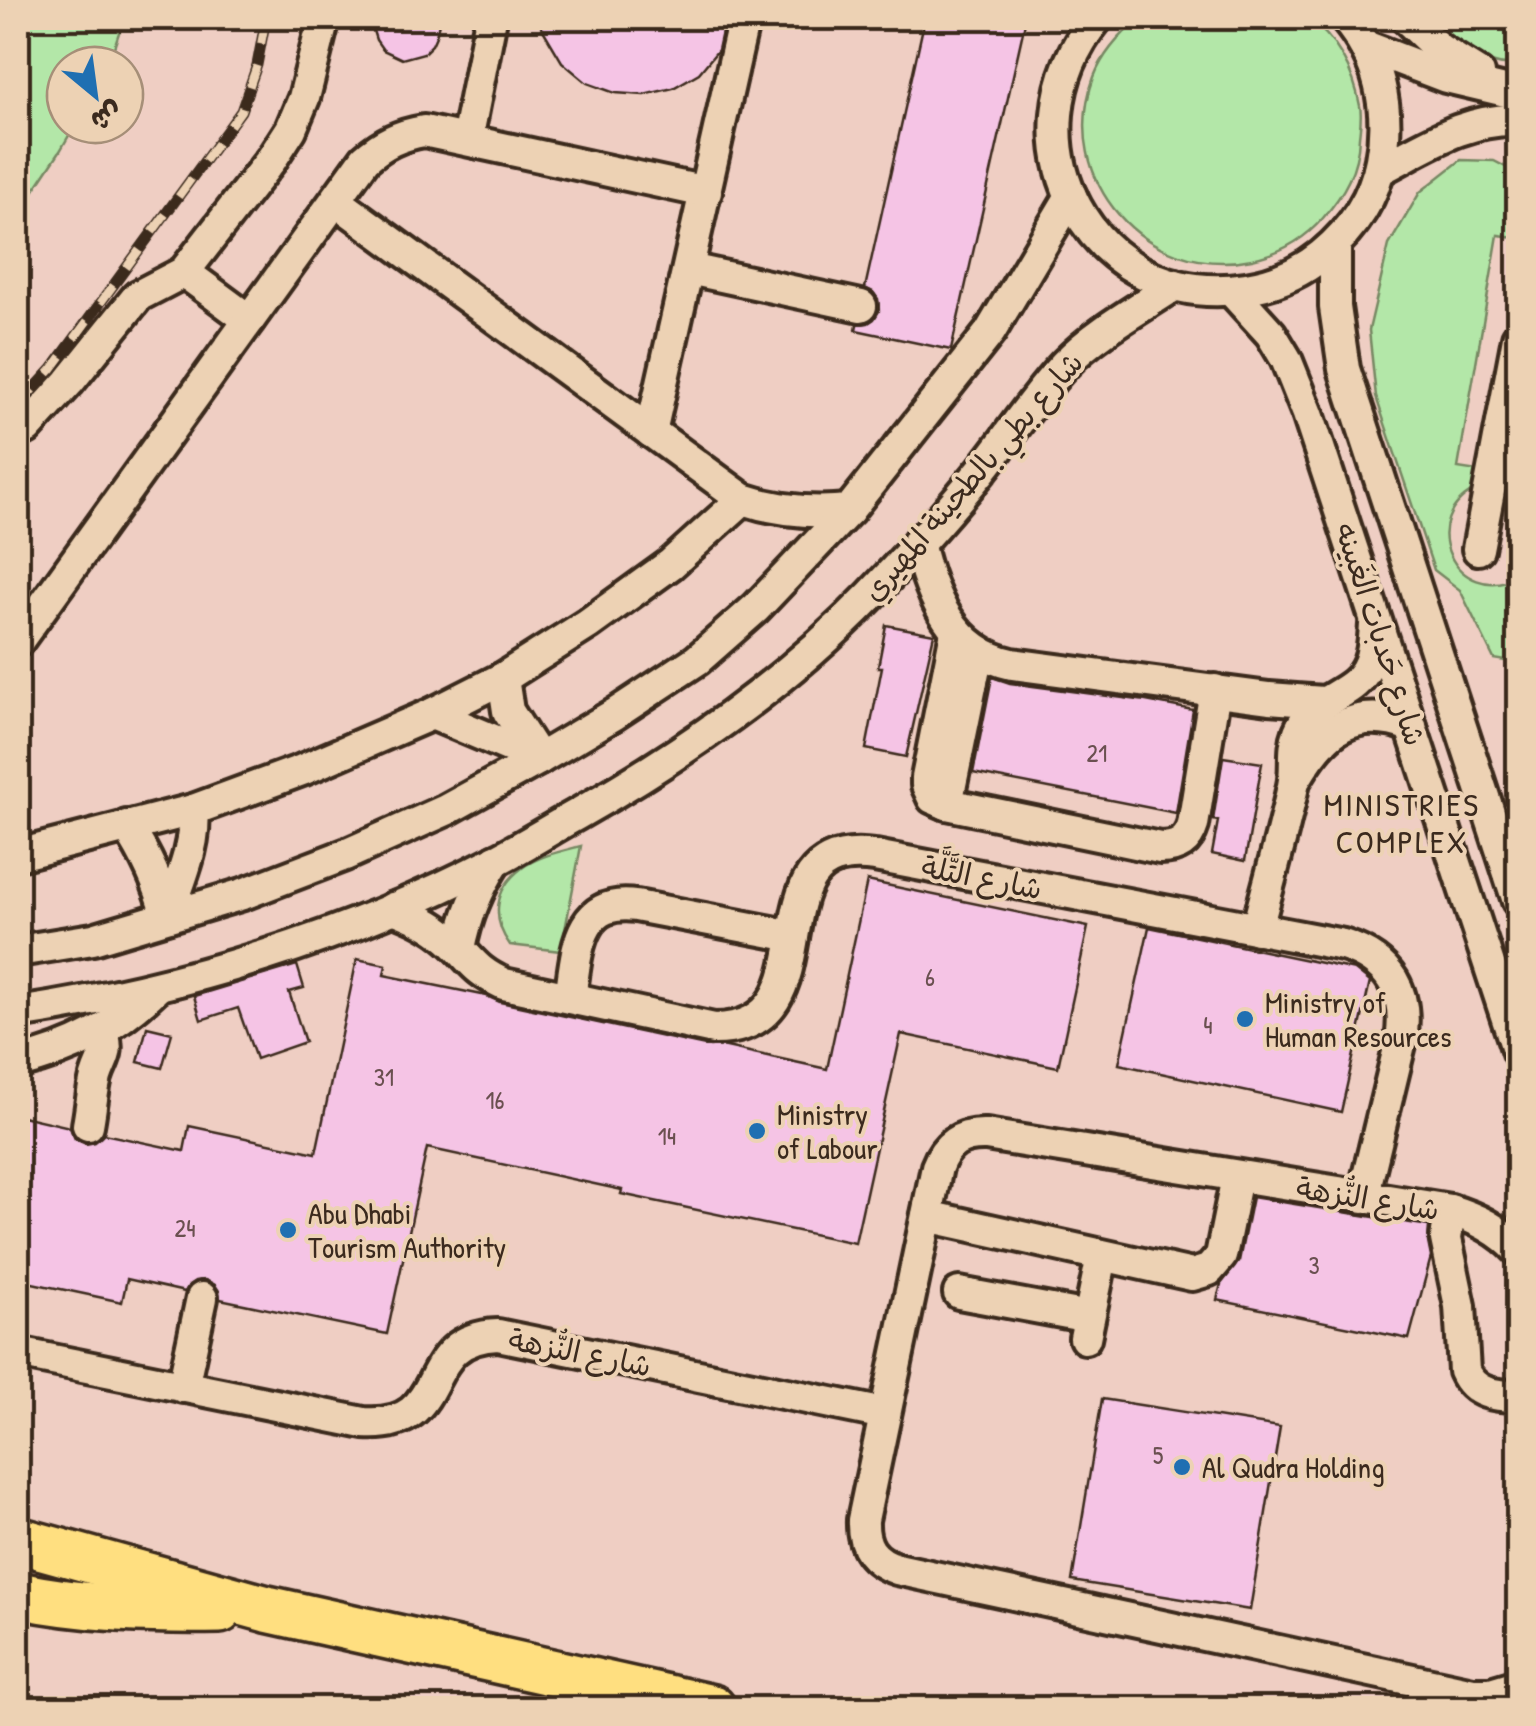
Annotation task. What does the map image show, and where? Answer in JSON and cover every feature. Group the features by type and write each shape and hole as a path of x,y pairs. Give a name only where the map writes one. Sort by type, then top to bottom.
{"highway":[{"path":"18,1540 267,1609 712,1708"},
{"path":"18,1596 146,1611 267,1609"}],"street":[{"path":"18,434 69,382 138,296 184,272 271,160 291,129 304,98 324,18"},
{"path":"467,140 491,18"},
{"path":"651,432 744,18"},
{"path":"1097,18 1069,59 1060,86 1056,114 1058,156 1070,196 1103,242 1137,268 1175,285 1203,290 1260,286 1288,276 1335,244 1362,210 1380,170 1385,114 1381,85 1365,46 1345,18"},
{"path":"1406,18 1461,65 1518,93"},
{"path":"1365,46 1446,77 1518,93"},
{"path":"1380,170 1457,130 1491,121 1518,120"},
{"path":"18,642 365,159 392,139 424,131 706,192"},
{"path":"18,952 94,939 243,894 346,855 446,810 539,759 697,660 756,608 850,510 990,332 1070,196"},
{"path":"336,200 743,500 796,512 850,510"},
{"name":"شارع حَدبات الغَبينه","path":"1335,244 1335,307 1344,369 1512,866 1518,901"},
{"path":"690,263 863,299"},
{"path":"184,272 249,320"},
{"name":"شارع بطي بالطحينة المهيري","path":"18,1014 160,984 288,947 393,908 496,860 634,782 792,670 870,596 978,475 1065,364 1092,340 1175,285"},
{"name":"شارع حَدبات الغَبينه","path":"1232,290 1271,334 1286,359 1308,414 1518,1052"},
{"path":"1478,549 1518,338"},
{"path":"18,854 192,810 302,770 432,714 503,678 588,624 671,564 743,500"},
{"path":"918,542 937,600 967,642 1012,664 1323,702"},
{"path":"1257,929 1294,781 1294,754 1300,730 1323,702 1354,686 1367,668 1376,618"},
{"path":"967,642 947,804 1160,848 1175,847 1187,838 1193,825 1215,690"},
{"path":"503,678 508,711 539,759"},
{"path":"432,714 539,759"},
{"path":"1294,781 1317,745 1340,727 1368,718 1411,726"},
{"path":"168,916 192,840 192,810"},
{"path":"127,826 152,866 168,916"},
{"name":"شارع التَّلَّة","path":"393,908 429,924 460,948 477,970 504,984 714,1029 746,1025 772,1006 780,993 803,889 811,876 847,855 861,854 1360,950 1388,972 1398,988 1404,1022 1363,1197"},
{"path":"460,948 472,902 496,860"},
{"path":"570,998 583,930 590,919 611,906 636,906 793,936"},
{"path":"18,1063 64,1050 103,1031 160,984"},
{"path":"88,1125 97,1073 106,1052 103,1031"},
{"path":"64,1050 78,1066 97,1073"},
{"name":"شارع النُّزهة","path":"1518,1250 1473,1217 1450,1210 973,1134 960,1138 942,1155 926,1216 862,1533 866,1546 884,1565 1473,1693 1518,1686"},
{"path":"926,1216 1192,1275 1209,1270 1224,1248 1237,1177"},
{"path":"1450,1210 1446,1239 1460,1306 1464,1371 1468,1380 1485,1393 1518,1396"},
{"path":"959,1293 1087,1328 1102,1256"},
{"path":"183,1387 202,1298"},
{"name":"شارع النُّزهة","path":"18,1354 364,1423 391,1422 415,1410 425,1399 450,1352 472,1338 498,1335 886,1414"}],"green space":[{"path":"18,18 124,18 115,45 45,45 45,145 63,145 18,214"},
{"path":"1140,18 1307,18 1335,45 1357,93 1361,114 1358,149 1343,190 1308,232 1282,249 1262,256 1213,262 1177,254 1145,238 1119,215 1099,186 1088,152 1086,115 1102,60"},
{"path":"1432,18 1518,18 1518,65 1482,58"},
{"path":"1461,160 1494,161 1515,172 1518,218 1515,237 1498,235 1458,468 1484,472 1481,487 1460,501 1448,519 1446,537 1450,556 1461,571 1477,580 1496,583 1518,576 1518,663 1494,659 1460,590 1434,570 1376,397 1369,330 1389,245 1420,192"},
{"path":"581,846 561,951 510,945 498,915 506,885 528,864"}],"building":[{"path":"369,18 440,18 432,45 424,53 402,59 383,50"},
{"path":"536,18 725,18 718,50 699,73 673,88 644,95 615,93 587,83 562,62"},
{"path":"925,18 1026,18 951,350 856,330 857,324 868,323 879,311 878,299 865,288"},
{"path":"886,625 934,634 906,757 866,749"},
{"path":"992,677 1010,683 1193,710 1176,813 973,773"},
{"path":"1223,757 1262,763 1245,861 1212,854"},
{"path":"867,881 1088,927 1058,1067 901,1034 855,1243 427,1148 387,1334 220,1299 215,1285 205,1280 195,1281 185,1292 127,1279 122,1302 18,1280 18,1115 70,1127 75,1139 86,1144 104,1134 184,1151 189,1126 316,1153 357,959 386,965 384,975 827,1069"},
{"name":"Ministry of Human Resources","path":"1149,927 1355,970 1370,982 1341,1112 1119,1064"},
{"path":"297,965 304,988 289,992 305,1042 256,1059 238,1008 201,1020 194,996"},
{"path":"147,1027 172,1033 162,1068 138,1062"},
{"path":"1252,1197 1429,1226 1431,1257 1409,1339 1217,1300 1221,1284 1239,1261"},
{"name":"Al Qudra Holding","path":"1102,1399 1280,1427 1250,1610 1072,1581"}],"railway":[{"path":"18,406 52,369 241,111 257,65 266,18"}],"place":[{"name":"Ministry of Human Resources","path":"1245,1019"},
{"name":"Ministry of Labour","path":"757,1131"},
{"name":"Abu Dhabi Tourism Authority","path":"288,1230"},
{"name":"Al Qudra Holding","path":"1182,1467"}],"district":[{"name":"MINISTRIES COMPLEX","path":"1402,822"}]}
